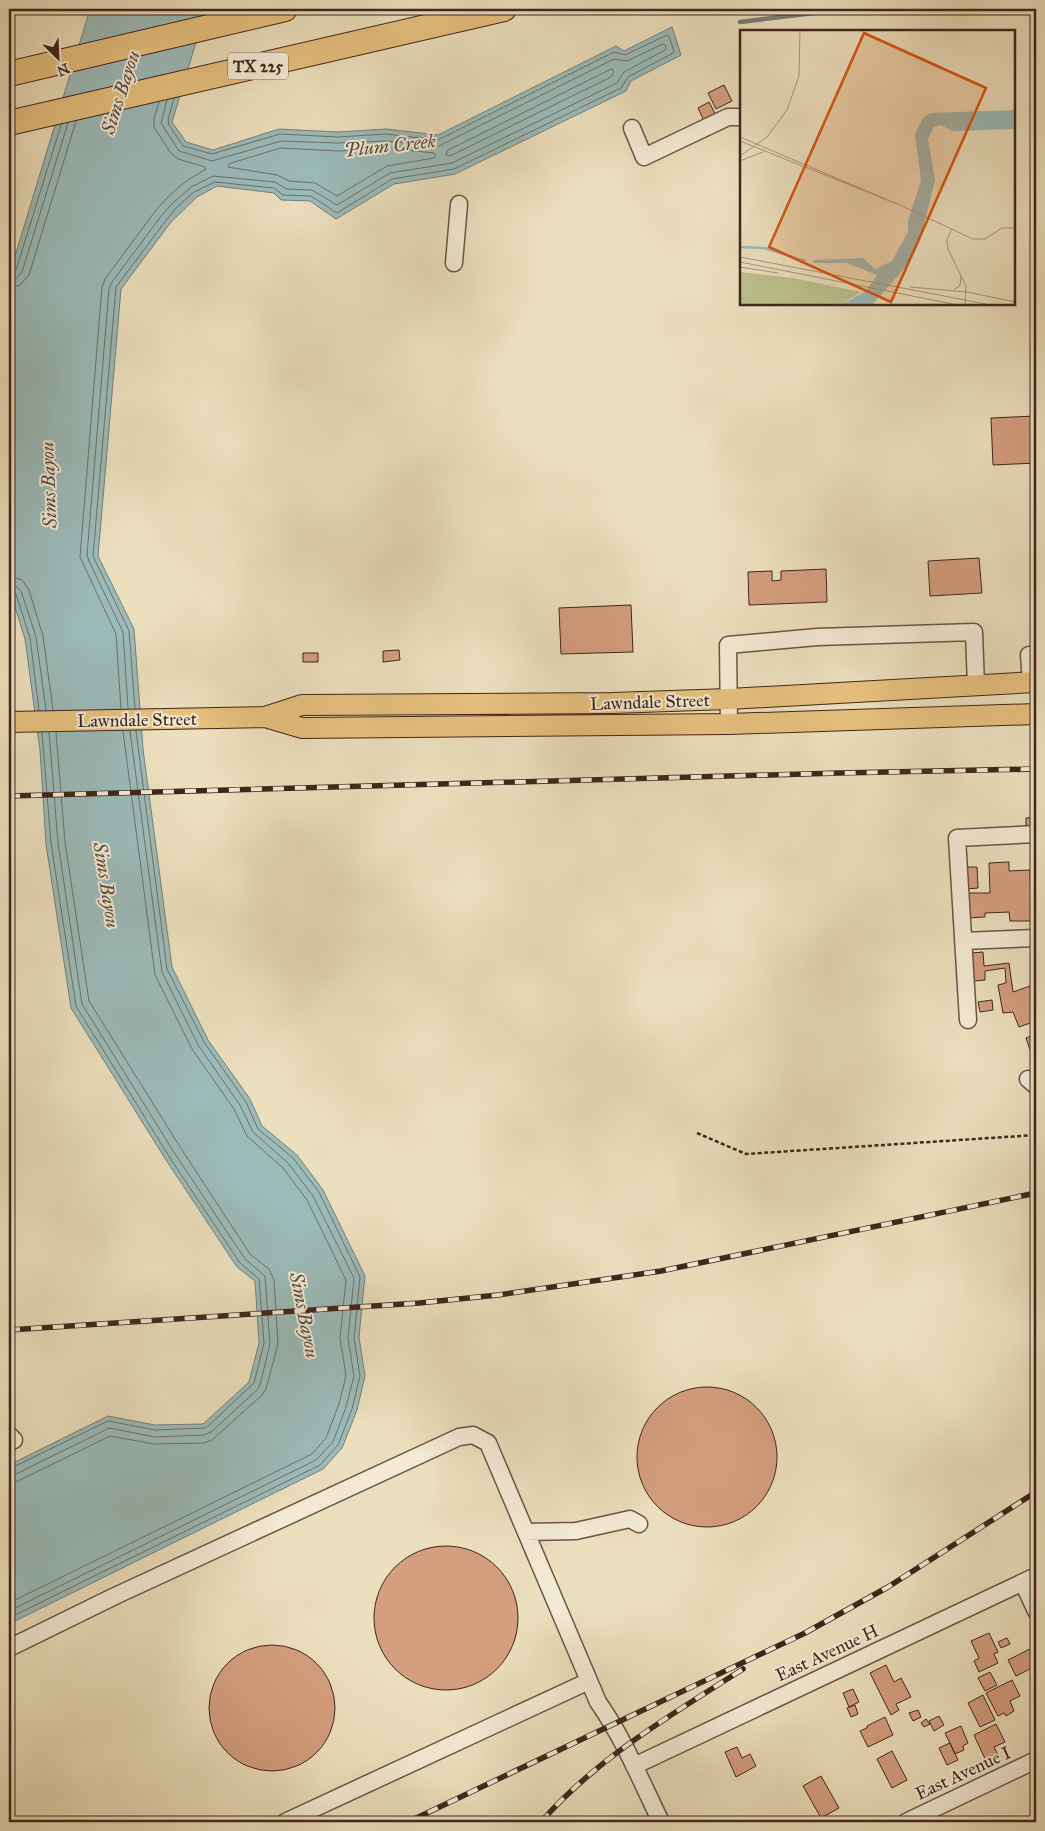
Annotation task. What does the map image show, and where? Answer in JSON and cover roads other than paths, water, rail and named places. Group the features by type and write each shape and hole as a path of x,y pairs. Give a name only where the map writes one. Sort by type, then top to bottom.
{"highway":[{"name":"TX 225","path":"9,123 504,9"},
{"path":"9,74 282,10"},
{"path":"9,129 40,117"}],"main road":[{"name":"Lawndale Street","path":"9,722 265,717 302,705 612,703 729,699 1034,682"},
{"name":"Lawndale Street","path":"265,717 302,728 729,724 1036,714"}],"street":[{"path":"632,128 644,156 728,117 740,117"},
{"path":"454,263 458,204"},
{"path":"729,724 728,645 817,637 974,632 976,686"},
{"path":"1029,655 1034,682"},
{"path":"968,1020 957,838 1036,834"},
{"path":"963,941 1036,938"},
{"path":"9,1648 124,1592 459,1437 473,1435 488,1444 598,1702 614,1725 661,1822"},
{"path":"526,1532 576,1531 630,1519 639,1524"},
{"path":"1029,1580 1036,1611"},
{"name":"East Avenue H","path":"634,1766 1029,1580"},
{"path":"285,1822 589,1681"},
{"name":"East Avenue I","path":"906,1822 1036,1760"}],"water":[{"name":"Sims Bayou","path":"90,9 206,9 172,122 186,142 213,150 279,129 338,132 386,129 438,135 616,46 624,51 672,27 681,55 631,81 626,91 455,174 394,184 336,219 310,201 281,200 274,193 217,186 197,197 171,222 121,289 98,556 134,629 143,749 172,967 208,1040 250,1099 262,1126 297,1155 323,1190 365,1276 359,1337 365,1376 357,1410 342,1448 323,1469 9,1624 9,1465 108,1416 155,1425 203,1424 249,1382 259,1343 255,1281 237,1267 166,1160 71,1008 46,844 40,750 25,639 9,588 9,276"}],"waterway":[{"name":"Plum Creek","path":"740,22 848,9"}],"railway":[{"path":"9,796 1036,769"},
{"path":"9,1330 419,1303 498,1295 661,1271 1036,1193"},
{"path":"408,1822 805,1633 888,1587 1036,1492"},
{"path":"541,1822 586,1778 636,1739 743,1669"}]}
